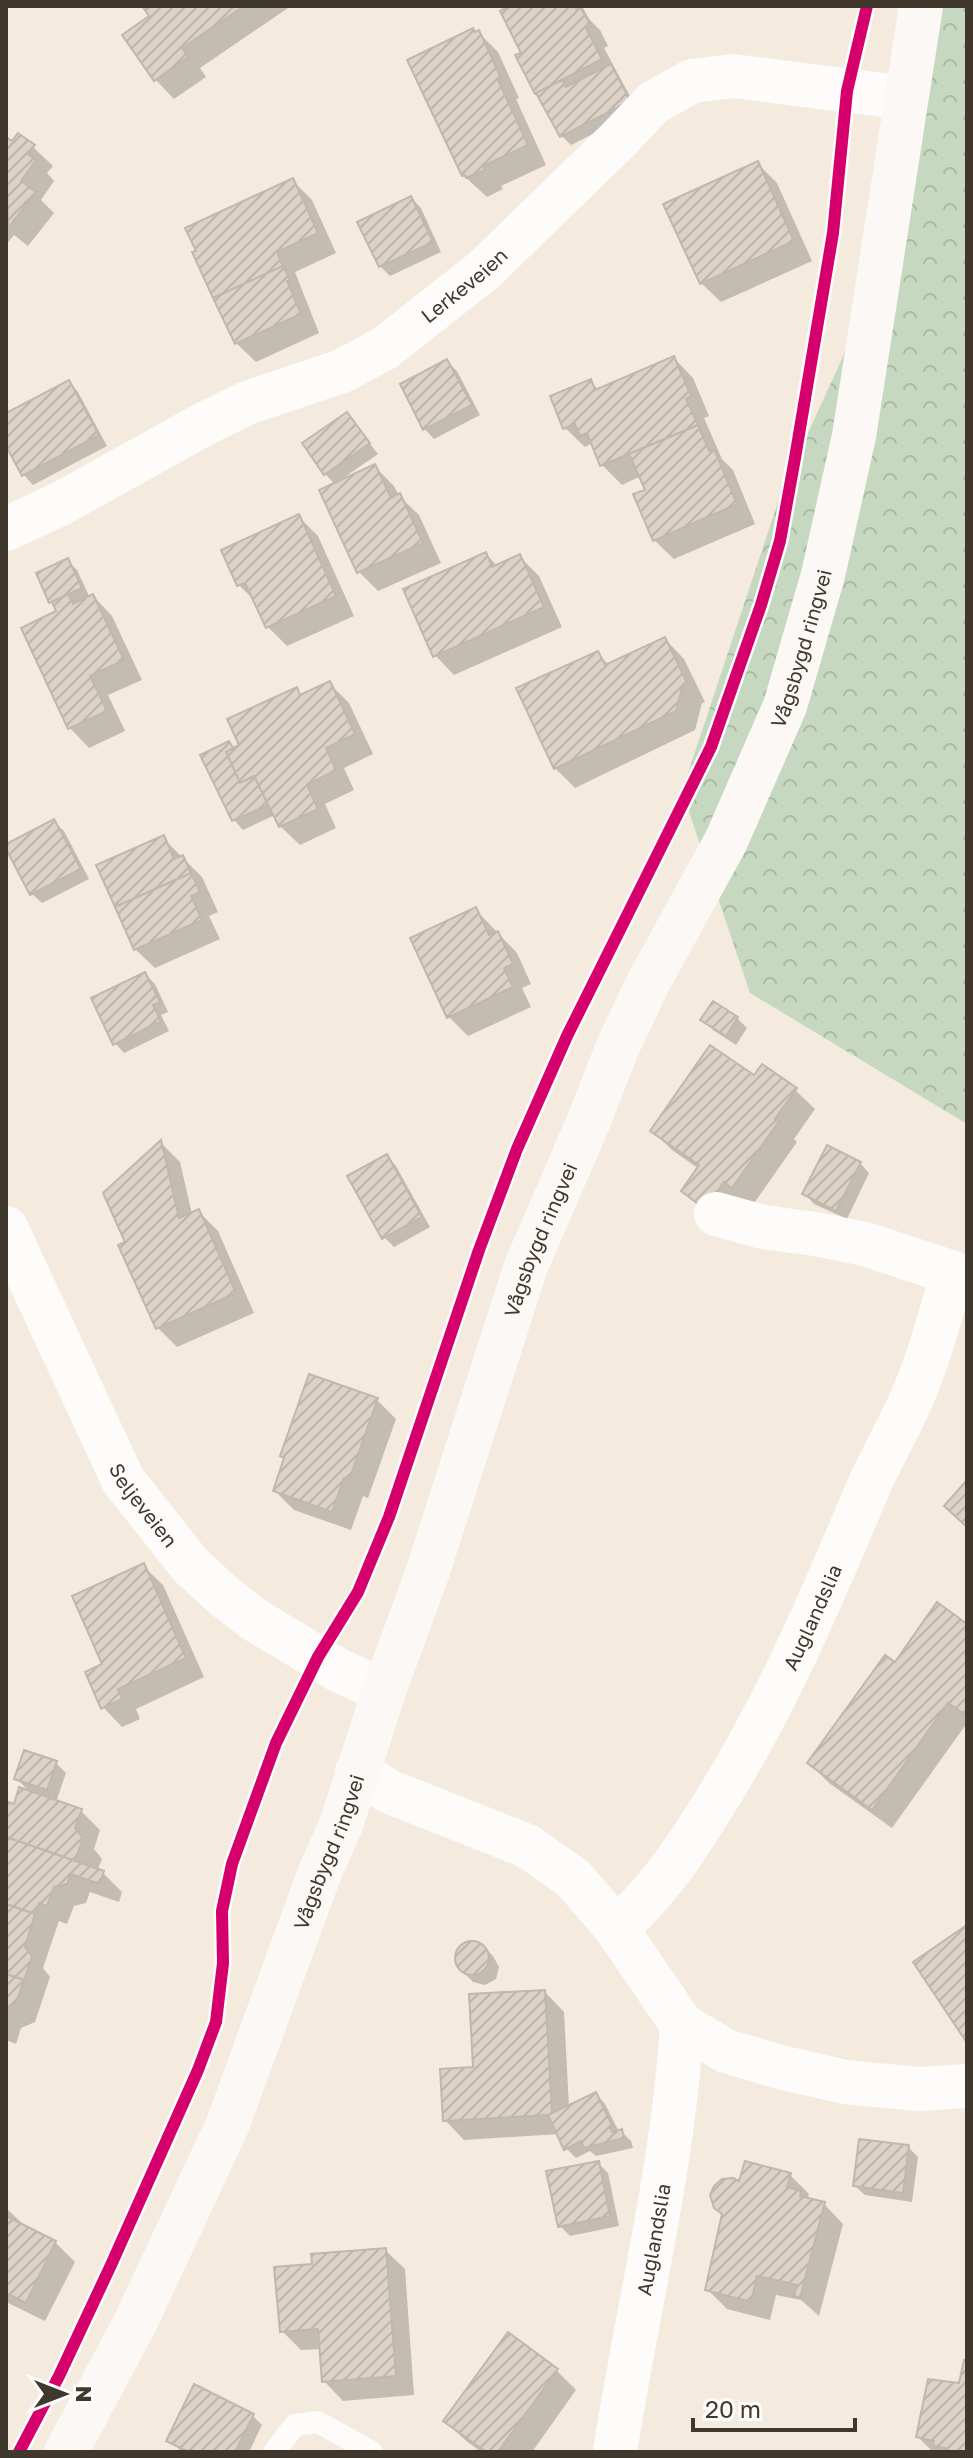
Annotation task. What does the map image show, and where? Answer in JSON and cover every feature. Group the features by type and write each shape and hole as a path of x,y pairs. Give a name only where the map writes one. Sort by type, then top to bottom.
{"street":[{"name":"Vågsbygd ringvei","path":"66,2452 136,2321 227,2126 320,1872 341,1825 384,1691 432,1559 526,1266 618,1046 648,983 726,841 785,706 823,575 854,436 921,6"},
{"name":"Lerkeveien","path":"6,529 62,503 233,410 342,371 385,348 484,270 653,103 692,81 733,76 906,98"},
{"name":"Auglandslia","path":"616,1928 636,1912 681,1857 768,1711 879,1463 909,1404 930,1353 960,1263 815,1234 763,1227 716,1214"},
{"name":"Seljeveien","path":"6,1230 123,1480 191,1566 255,1620 338,1670 384,1691"},
{"path":"357,1771 388,1791 527,1846 573,1878 616,1928 682,2025 726,2051 845,2082 918,2089 967,2086"},
{"name":"Auglandslia","path":"615,2452 679,2078 682,2025"}],"lane":[{"path":"274,2452 295,2425 318,2422 372,2452"}],"green space":[{"path":"920,6 967,6 967,1124 750,993 682,791 782,490 845,352"}],"building":[{"path":"142,6 244,6 182,48 188,57 154,81 122,35 149,16"},
{"path":"509,6 581,8 591,26 586,28 602,59 535,94 515,55 521,53 500,11"},
{"path":"473,28 475,32 479,30 528,145 483,166 485,170 466,178 462,176 407,60"},
{"path":"611,64 630,101 560,137 536,93 562,80 566,87"},
{"path":"18,133 35,145 28,154 36,160 21,181 36,192 8,228 6,137 12,141"},
{"path":"758,161 794,241 700,284 663,204"},
{"path":"293,178 318,233 277,252 283,266 213,298 192,252 196,251 185,228"},
{"path":"411,196 433,242 379,267 357,222"},
{"path":"283,266 301,314 235,344 213,298"},
{"path":"674,356 691,396 686,399 698,425 600,466 587,433 580,436 575,424 563,429 550,396 591,379 595,390"},
{"path":"447,359 472,405 423,430 400,384"},
{"path":"69,380 99,435 22,476 6,446 6,413"},
{"path":"347,412 370,443 324,475 302,443"},
{"path":"698,425 709,451 714,449 737,504 653,541 633,494 645,490 629,454"},
{"path":"375,464 391,498 400,493 423,543 357,573 319,490"},
{"path":"299,514 336,596 266,628 245,583 237,586 221,550"},
{"path":"486,552 492,567 520,554 544,607 433,657 403,589"},
{"path":"68,558 82,588 49,603 36,573"},
{"path":"68,594 73,604 93,594 124,660 90,676 107,711 68,729 21,628 56,611 52,602"},
{"path":"665,637 687,683 683,684 676,711 554,769 516,688 598,651 605,665"},
{"path":"330,681 355,734 326,748 336,770 307,785 318,809 279,827 254,776 240,783 226,752 239,745 227,719 297,687 300,695"},
{"path":"229,741 233,748 226,752 240,783 254,776 268,805 232,821 200,755"},
{"path":"54,819 81,869 30,895 6,844"},
{"path":"164,835 174,859 183,855 191,873 115,907 96,865"},
{"path":"191,873 200,892 191,896 202,920 134,950 115,907"},
{"path":"476,907 489,935 498,931 513,964 504,968 513,987 447,1018 410,938"},
{"path":"145,972 160,1002 153,1005 161,1021 113,1045 91,998"},
{"path":"713,1001 738,1017 726,1036 700,1020"},
{"path":"710,1045 754,1075 762,1064 797,1088 775,1119 779,1121 732,1188 724,1182 705,1209 681,1191 699,1165 650,1131"},
{"path":"161,1140 179,1218 199,1209 236,1293 156,1329 118,1245 125,1242 103,1193"},
{"path":"827,1145 861,1162 836,1211 802,1194"},
{"path":"387,1154 422,1217 382,1239 347,1176"},
{"path":"309,1374 378,1398 349,1480 344,1478 332,1512 273,1491 284,1458 280,1456"},
{"path":"967,1480 967,1527 944,1506"},
{"path":"144,1563 186,1658 118,1689 122,1699 101,1709 85,1672 102,1664 72,1596"},
{"path":"937,1602 967,1624 967,1716 948,1703 872,1810 807,1763 885,1655 895,1662"},
{"path":"24,1750 57,1761 47,1790 14,1779"},
{"path":"19,1787 82,1809 75,1828 83,1838 75,1861 6,1837 6,1801 14,1804"},
{"path":"6,1837 104,1871 100,1884 71,1874 67,1884 54,1887 47,1906 39,1903 35,1914 6,1904"},
{"path":"6,1904 35,1914 25,1947 32,1956 24,1980 6,1974"},
{"path":"967,1925 967,2043 913,1962"},
{"path":"472,1941 484,1946 489,1958 484,1970 472,1975 460,1970 455,1958 460,1946"},
{"path":"6,1974 24,1980 16,2003 6,2007"},
{"path":"545,1990 552,2113 443,2121 440,2069 473,2067 469,1994"},
{"path":"596,2092 613,2127 610,2128 612,2132 622,2129 624,2138 584,2148 581,2141 564,2150 548,2115"},
{"path":"859,2139 909,2145 903,2193 853,2186"},
{"path":"599,2161 610,2216 558,2227 546,2171"},
{"path":"745,2161 791,2173 787,2187 801,2191 800,2196 825,2202 800,2298 794,2296 797,2285 757,2276 751,2302 705,2290 722,2214 714,2208 710,2195 722,2179 739,2181"},
{"path":"6,2216 56,2241 26,2303 6,2293"},
{"path":"386,2248 396,2376 322,2382 318,2329 280,2332 274,2267 312,2264 311,2254"},
{"path":"508,2332 558,2369 498,2452 486,2452 443,2421"},
{"path":"964,2360 967,2361 967,2452 944,2452 945,2448 933,2446 934,2441 916,2437 928,2379 959,2383"},
{"path":"194,2384 254,2414 235,2452 189,2452 166,2441"}],"cycle path":[{"path":"19,2452 111,2265 198,2070 216,2022 223,1963 222,1911 232,1864 276,1743 318,1657 358,1592 389,1517 479,1250 517,1149 567,1036 711,747 761,605 780,541 795,458 833,233 847,91 867,6"}]}
